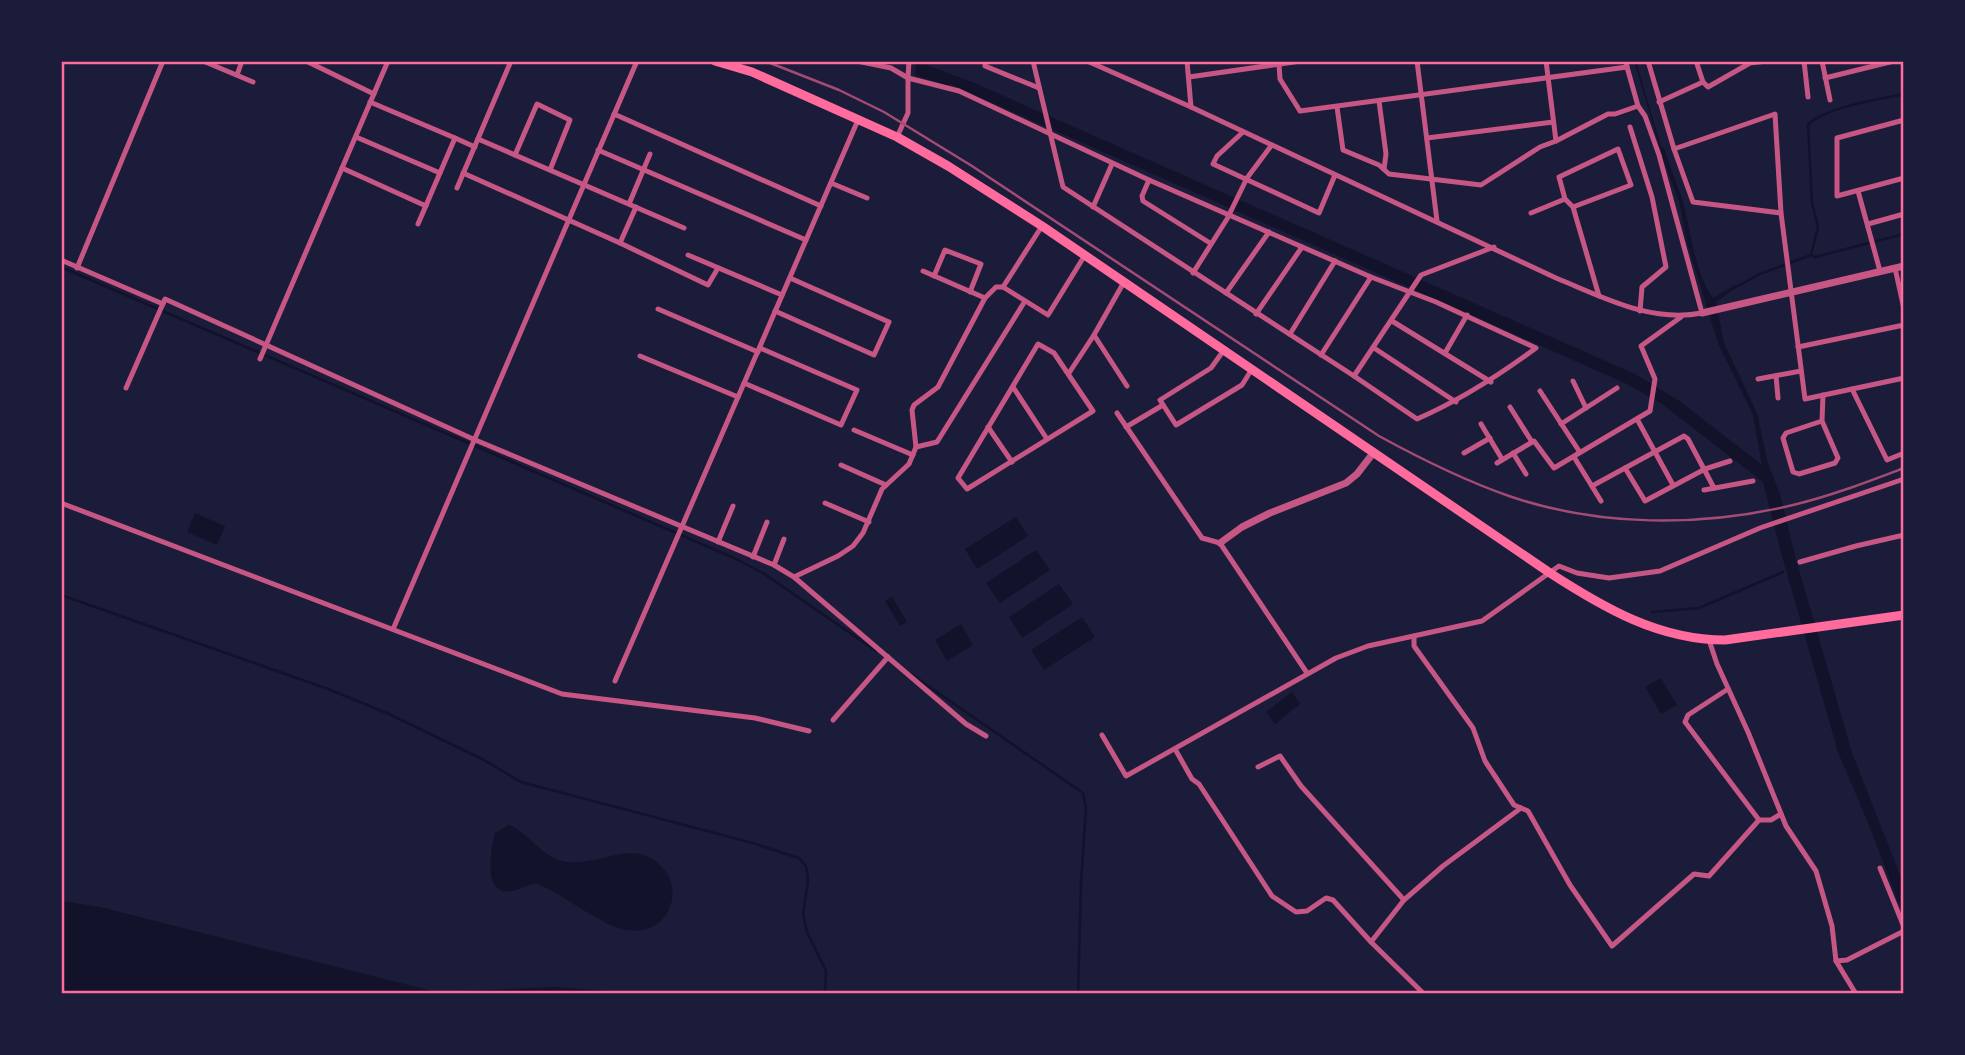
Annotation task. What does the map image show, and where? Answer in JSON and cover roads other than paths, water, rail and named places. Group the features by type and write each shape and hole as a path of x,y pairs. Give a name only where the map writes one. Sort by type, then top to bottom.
{"main road":[{"path":"715,61 752,72 897,137 948,166 1042,226 1550,573 1600,605 1635,622 1709,640 1904,615"}],"street":[{"path":"77,268 163,61"},
{"path":"203,61 253,82"},
{"path":"237,75 242,61"},
{"path":"306,61 374,93"},
{"path":"260,359 388,61"},
{"path":"457,188 511,61"},
{"path":"394,627 636,61"},
{"path":"857,61 891,68 908,78 959,92 1023,120 1051,134 1112,164 1229,212 1301,247 1466,315 1536,348 1491,382 1456,402 1417,419 1063,187 1051,134 1033,61"},
{"path":"897,137 908,113 909,61"},
{"path":"985,61 985,66 1039,88"},
{"path":"1087,61 1556,278 1640,311 1681,317 1904,265"},
{"path":"1187,61 1191,107"},
{"path":"1189,77 1301,61"},
{"path":"1417,61 1437,221"},
{"path":"1546,61 1556,141"},
{"path":"1648,61 1693,202 1782,213"},
{"path":"1696,61 1703,82 1708,87 1747,63 1767,61"},
{"path":"1804,61 1808,97"},
{"path":"1822,61 1830,100"},
{"path":"1825,78 1863,65 1894,61"},
{"path":"1279,64 1280,79 1300,111 1548,78 1626,64 1638,106 1645,116 1659,155 1702,313"},
{"path":"1659,102 1703,82"},
{"path":"1379,100 1386,154 1384,169"},
{"path":"370,102 475,147"},
{"path":"515,155 537,104 570,120 550,170"},
{"path":"1337,107 1343,150 1384,169 1389,174 1481,185 1540,146 1556,141 1608,114 1638,106"},
{"path":"614,114 821,206"},
{"path":"1674,149 1775,114 1782,213 1805,399 1904,378"},
{"path":"615,681 859,120"},
{"path":"1904,120 1837,138 1837,196 1904,178"},
{"path":"1427,138 1553,122"},
{"path":"1630,127 1652,197 1666,267 1642,287 1640,311"},
{"path":"1243,132 1217,156 1213,164 1320,212 1335,175"},
{"path":"356,137 440,173"},
{"path":"418,224 455,138"},
{"path":"478,139 684,228"},
{"path":"1194,273 1246,181 1271,146"},
{"path":"1573,207 1631,185 1618,149 1559,177 1565,199 1573,207 1600,296"},
{"path":"598,150 806,240"},
{"path":"629,204 650,155"},
{"path":"1093,207 1112,164"},
{"path":"342,168 426,206"},
{"path":"463,173 708,285 718,268"},
{"path":"1149,180 1142,196 1143,201 1210,243"},
{"path":"831,183 867,198"},
{"path":"1858,191 1880,271"},
{"path":"1300,204 1304,195"},
{"path":"1531,213 1565,199"},
{"path":"620,243 636,207"},
{"path":"1868,224 1904,214"},
{"path":"1003,287 1042,226"},
{"path":"1226,293 1269,232"},
{"path":"1256,314 1301,247"},
{"path":"1354,376 1421,275 1494,247"},
{"path":"934,276 945,250 981,264 970,292"},
{"path":"688,255 782,295"},
{"path":"794,577 853,546 869,522 882,489 909,464 913,455 916,447 912,410 914,405 938,387 985,298 996,287 1003,287 1048,315 1084,255"},
{"path":"61,260 163,304"},
{"path":"1290,334 1335,261"},
{"path":"1895,268 1904,309"},
{"path":"923,271 985,298"},
{"path":"1321,355 1371,277"},
{"path":"775,312 874,355 878,348 889,322 790,278"},
{"path":"1069,373 1124,282"},
{"path":"126,388 165,299 473,439 774,565 794,577 966,724 986,736"},
{"path":"916,447 937,442 1025,301"},
{"path":"658,309 857,390 841,425 744,383"},
{"path":"1445,353 1466,315"},
{"path":"1510,407 1532,442 1534,441 1554,468 1650,411 1655,379 1640,346 1681,317"},
{"path":"1392,321 1491,382"},
{"path":"1798,347 1904,325"},
{"path":"1094,335 1127,386"},
{"path":"1038,344 1054,353 1093,411 968,489 958,478 1013,387 1038,344"},
{"path":"1374,348 1456,402"},
{"path":"1224,350 1211,368 1160,400 1176,425 1242,385 1252,369"},
{"path":"640,356 738,397"},
{"path":"1758,379 1801,371"},
{"path":"1776,376 1778,398"},
{"path":"1573,381 1587,408"},
{"path":"1013,387 1047,439"},
{"path":"1561,424 1617,388"},
{"path":"1853,389 1887,460 1904,453"},
{"path":"1540,391 1579,451"},
{"path":"1822,421 1786,433 1783,439 1793,472 1799,474 1835,463 1838,458 1822,421 1823,395"},
{"path":"1126,427 1163,405"},
{"path":"1117,413 1202,538 1220,543 1307,673"},
{"path":"1637,419 1673,485"},
{"path":"1481,424 1500,461 1532,442"},
{"path":"988,426 1012,462"},
{"path":"854,430 913,455"},
{"path":"1592,486 1684,436 1714,488"},
{"path":"1464,453 1490,438"},
{"path":"1220,543 1242,527 1270,513 1346,483 1357,474 1374,452"},
{"path":"1513,453 1526,474"},
{"path":"1574,457 1601,501"},
{"path":"1625,468 1645,501 1705,469 1730,461"},
{"path":"841,465 886,485"},
{"path":"1102,735 1126,776 1336,658 1368,646 1482,621 1561,566 1577,573 1609,578 1660,571 1773,524 1904,479"},
{"path":"1704,490 1753,481"},
{"path":"61,503 562,694 755,718 809,731"},
{"path":"825,503 869,522"},
{"path":"718,542 733,506"},
{"path":"753,557 767,522"},
{"path":"1800,562 1904,535"},
{"path":"774,565 784,539"},
{"path":"1414,636 1414,646 1473,728 1485,761 1514,804 1528,811 1570,885 1612,946 1694,874 1709,876 1759,820 1771,820 1781,814"},
{"path":"1709,640 1781,814 1816,871 1832,926 1836,961 1856,994"},
{"path":"833,720 888,657"},
{"path":"1728,689 1688,715 1685,722 1759,820"},
{"path":"1175,749 1192,779 1199,784 1272,896 1296,912 1307,911 1326,898 1333,900 1424,994"},
{"path":"1258,767 1280,756 1301,786 1404,900"},
{"path":"1371,942 1404,900 1443,866 1521,808"},
{"path":"1836,961 1847,960 1904,929 1880,868"}],"waterway":[{"path":"1734,288 1760,274 1811,255 1818,227 1812,203 1808,124 1841,108 1904,94"},
{"path":"1811,255 1815,257 1904,234"},
{"path":"61,267 734,558 763,573 876,651"},
{"path":"1652,612 1699,608 1783,572"},
{"path":"61,595 328,689 389,714 484,760 521,782 749,842 799,858 806,866 808,880 803,914 807,932 826,971 825,994"},
{"path":"911,674 1083,793 1086,808 1078,994"}],"railway":[{"path":"765,61 839,90 884,112 972,166 1379,436 1442,469 1509,496 1579,514 1687,520 1793,505 1904,468"}]}
